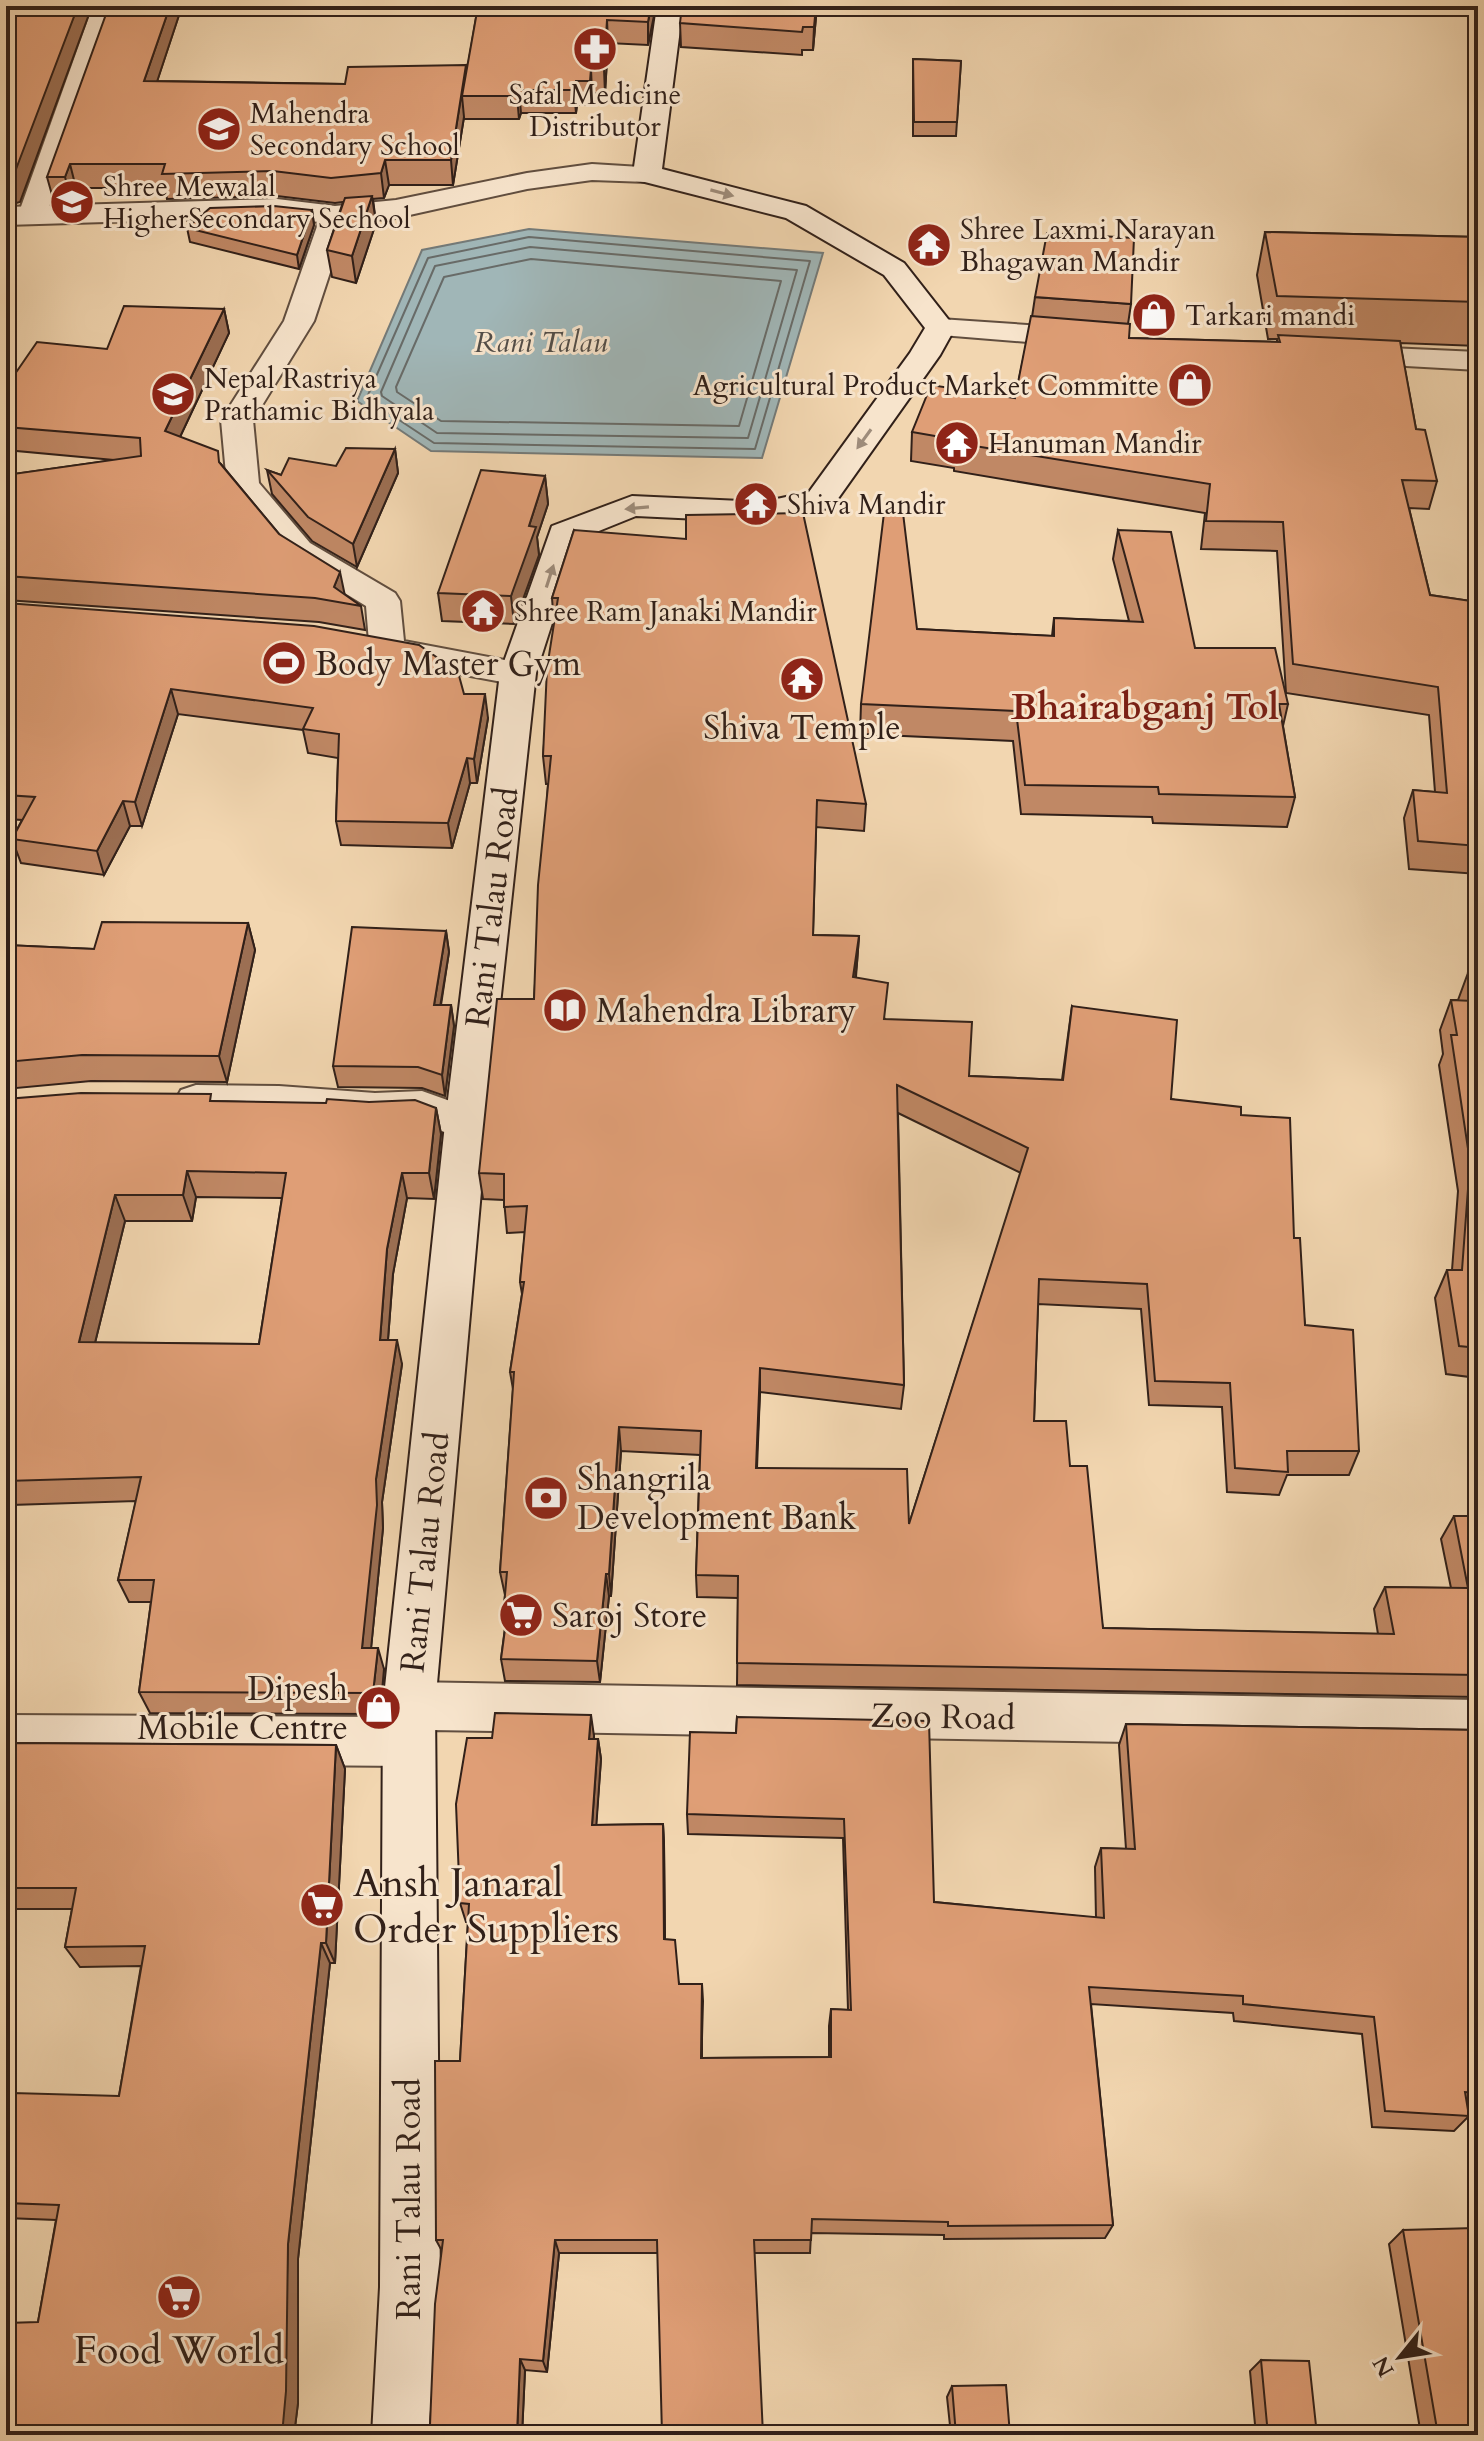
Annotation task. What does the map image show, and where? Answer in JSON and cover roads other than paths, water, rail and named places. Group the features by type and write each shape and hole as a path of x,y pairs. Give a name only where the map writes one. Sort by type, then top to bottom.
{"street":[{"path":"106,6 19,216 277,208 335,215 396,209 527,181 592,172 647,174 796,212 894,269 940,328 1112,340"},
{"path":"647,174 670,6"},
{"path":"335,215 299,321 237,420 243,485 298,550 383,601 387,650"},
{"name":"Rani Talau Road","path":"403,2435 410,2287 409,1724 466,1124 518,673 564,533 632,506 763,512 820,500 925,355 940,328"},
{"path":"1315,354 1478,361"},
{"path":"346,642 518,673"},
{"path":"153,1101 279,1102 375,1109 422,1107 466,1124"},
{"name":"Zoo Road","path":"6,1739 409,1724 1478,1724"}],"water":[{"name":"Rani Talau","path":"529,229 823,253 762,458 431,451 357,401 422,250"}],"place":[{"name":"Safal Medicine Distributor","path":"595,49"},
{"name":"Mahendra Secondary School","path":"219,129"},
{"name":"Shree Mewalal HigherSecondary Sechool","path":"72,202"},
{"name":"Shree Laxmi Narayan Bhagawan Mandir","path":"929,245"},
{"name":"Tarkari mandi","path":"1154,315"},
{"name":"Agricultural Product Market Committe","path":"1190,385"},
{"name":"Nepal Rastriya Prathamic Bidhyala","path":"173,394"},
{"name":"Hanuman Mandir","path":"957,443"},
{"name":"Shiva Mandir","path":"756,504"},
{"name":"Shree Ram Janaki Mandir","path":"483,611"},
{"name":"Body Master Gym","path":"284,663"},
{"name":"Shiva Temple","path":"802,679"},
{"name":"Mahendra Library","path":"565,1010"},
{"name":"Shangrila Development Bank","path":"546,1498"},
{"name":"Saroj Store","path":"521,1615"},
{"name":"Dipesh Mobile Centre","path":"379,1708"},
{"name":"Ansh Janaral Order Suppliers","path":"322,1905"},
{"name":"Food World","path":"179,2297"}],"district":[{"name":"Bhairabganj Tol","path":"1145,706"}]}
